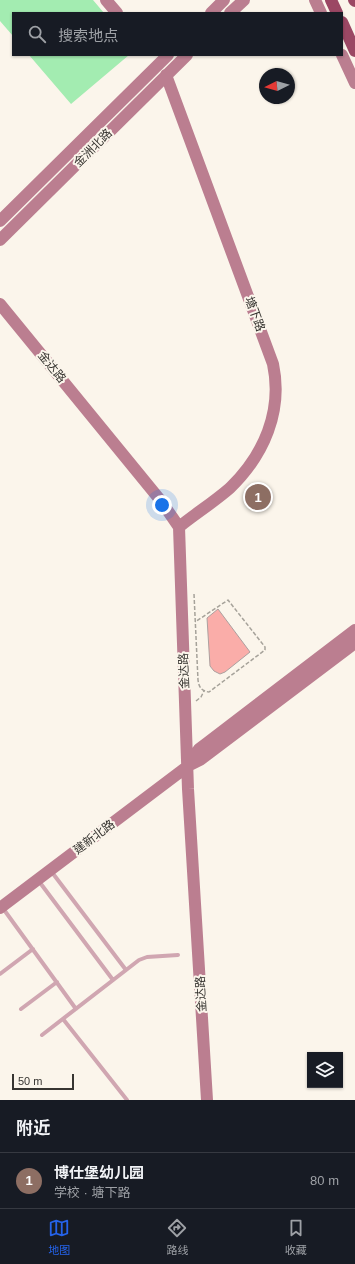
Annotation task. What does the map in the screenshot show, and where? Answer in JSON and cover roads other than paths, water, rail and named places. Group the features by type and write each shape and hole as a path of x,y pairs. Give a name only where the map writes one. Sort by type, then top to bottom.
{"highway":[{"path":"331,0 337,12"},
{"path":"343,24 355,51"}],"street":[{"path":"106,0 116,12"},
{"path":"212,12 224,0"},
{"path":"231,12 244,0"},
{"path":"315,0 321,12"},
{"name":"金洲北路","path":"0,240 166,74 186,56"},
{"path":"342,56 355,82"},
{"name":"金洲北路","path":"0,221 161,58"},
{"name":"塘下路","path":"166,74 273,364 276,384 274,409 268,434 257,456 228,489 178,527"},
{"name":"金达路","path":"0,304 161,501 178,527 188,766 207,1100"},
{"name":"建新北路","path":"188,766 199,749 355,630"},
{"name":"建新北路","path":"1,907 188,766 200,760 355,643"}],"lane":[{"path":"50,870 126,970"},
{"path":"38,880 113,980"},
{"path":"1,907 76,1009"},
{"path":"0,974 33,949"},
{"path":"42,1035 143,958 178,955"},
{"path":"21,1009 57,982"},
{"path":"63,1019 127,1100"}],"place":[{"name":"博仕堡幼儿园","path":"258,497"}]}
